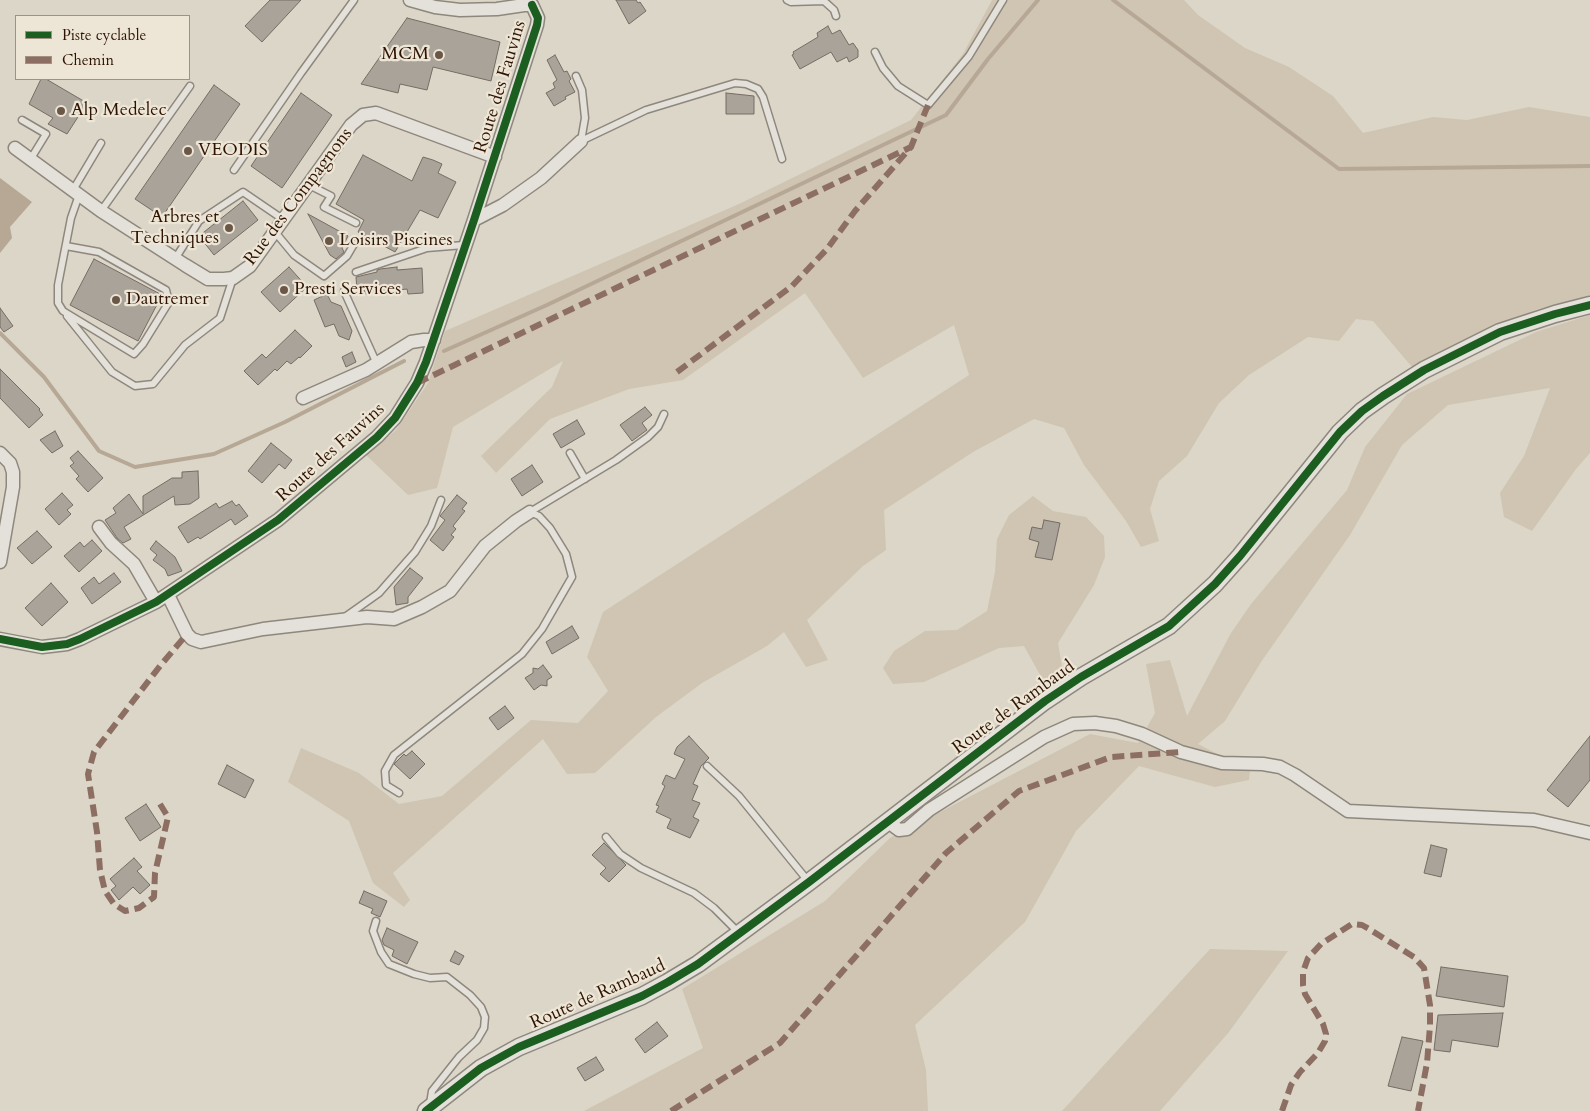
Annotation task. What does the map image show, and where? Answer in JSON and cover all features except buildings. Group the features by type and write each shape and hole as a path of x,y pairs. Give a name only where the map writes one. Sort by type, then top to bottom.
{"street":[{"path":"410,0 435,8 460,10 497,9 534,3"},
{"name":"Route des Fauvins","path":"0,639 42,647 67,644 80,640 156,602 278,520 377,437 395,418 418,383 434,340 464,245 495,157 538,18 534,3"},
{"name":"Rue des Compagnons","path":"15,148 101,211 208,279 233,278 250,266 310,185 351,125 363,115 376,113 495,157"},
{"path":"474,220 503,205 541,178 581,141"},
{"name":"Route de Rambaud","path":"428,1109 481,1068 519,1047 564,1027 615,1008 668,982 740,934 1045,701 1081,677 1169,626 1215,584 1240,556 1340,432 1376,401 1424,370 1500,332 1590,305"},
{"path":"304,398 330,388 377,364 412,342 434,340"},
{"path":"0,453 10,463 13,472 13,487 0,562"},
{"path":"168,595 187,634 192,639 201,642 263,628 367,617 394,619 422,607 450,591 485,546 530,512"},
{"path":"99,527 111,543 134,564 156,602"},
{"path":"887,821 899,830 907,829 929,810 1044,737 1073,724 1095,723 1116,726 1142,734 1181,752 1222,763 1263,764 1280,767 1348,811 1534,820 1590,833"}],"lane":[{"path":"234,170 354,0"},
{"path":"787,0 792,2 824,1 834,10 836,16"},
{"path":"875,52 883,68 898,86 928,106 969,56 1003,0"},
{"path":"576,76 582,90 584,118 581,141"},
{"path":"581,141 646,110 735,83 746,84 758,89 763,97 782,159"},
{"path":"101,211 190,86"},
{"path":"22,120 46,134 30,160"},
{"path":"101,142 76,193 58,285 58,303 112,372 135,386 153,384 185,345 220,318 233,278"},
{"path":"310,185 330,196 324,207 356,223"},
{"path":"175,258 199,221 242,192 284,220"},
{"path":"275,232 294,255 324,276 347,256 354,244"},
{"path":"356,272 427,248 464,245"},
{"path":"63,311 134,354 143,344 168,302 166,290 99,252 66,246"},
{"path":"344,291 377,364"},
{"path":"530,512 616,460 648,437 658,427 664,414"},
{"path":"570,453 585,478"},
{"path":"340,620 379,593 415,552 431,526 441,500"},
{"path":"399,793 386,785 385,771 394,755 522,654 542,629 572,577 566,554 550,528 539,516 530,512"},
{"path":"707,766 739,796 808,882"},
{"path":"606,838 620,854 634,864 694,894 714,908 740,934"},
{"path":"376,921 373,931 381,952 389,964 430,978 447,977 481,1007 485,1017 484,1028 476,1040 459,1057 432,1091 428,1109"}],"shaded area":[{"path":"992,0 1184,0 1198,15 1245,48 1289,67 1333,96 1363,133 1433,117 1467,120 1529,107 1590,117 1590,297 1538,309 1471,337 1412,367 1373,321 1356,319 1339,341 1308,337 1249,375 1219,403 1187,456 1159,481 1150,509 1159,541 1141,547 1126,521 1084,465 1064,428 1034,419 973,452 884,510 886,550 863,566 807,620 828,660 806,667 784,632 767,646 702,683 656,717 595,773 567,774 543,739 393,873 410,900 404,907 373,883 349,821 288,782 301,748 359,773 399,804 442,796 531,720 578,723 608,691 587,657 603,612 969,375 954,325 863,378 805,293 683,380 629,389 550,419 496,473 481,456 552,387 563,361 453,427 437,488 408,495 366,455 396,430 428,383 445,331 739,204 911,120 963,54"},
{"path":"0,178 32,202 10,227 12,238 0,253"},
{"path":"1590,315 1590,453 1576,469 1532,531 1504,517 1500,493 1524,456 1550,388 1448,405 1402,445 1350,535 1261,662 1225,721 1198,744 1250,771 1249,780 1215,787 1139,766 1076,831 1025,922 915,1025 926,1070 928,1111 584,1111 703,1048 682,989 825,901 890,838 1090,734 1138,743 1155,713 1146,664 1170,660 1187,716 1231,633 1251,604 1347,490 1365,447 1407,394 1536,332"},
{"path":"1033,496 1053,511 1086,517 1104,536 1105,557 1094,585 1058,643 1062,667 1044,682 1024,646 999,648 924,682 893,684 883,668 894,651 925,631 957,630 987,611 995,572 997,539 1009,515"},
{"path":"1210,949 1288,951 1229,1032 1160,1111 1062,1111"}],"waterway":[{"path":"444,351 547,305 946,115 988,59 1038,0"},
{"path":"1113,0 1339,169 1590,166"},
{"path":"0,333 44,377 99,451 135,467 214,454 285,422 404,361"}],"marked path":[{"path":"677,372 792,286 827,249 855,211 911,147 928,105"},
{"path":"417,383 911,147"},
{"path":"160,804 168,817 155,873 154,897 139,908 125,911 114,904 105,891 100,870 97,832 88,774 94,752 187,634"},
{"path":"671,1111 780,1043 946,853 1019,791 1111,757 1181,752"},
{"path":"1282,1111 1291,1085 1300,1072 1318,1053 1325,1041 1326,1034 1323,1024 1305,994 1303,985 1303,972 1308,958 1321,944 1352,924 1362,925 1369,929 1414,957 1424,968 1430,1005 1430,1026 1427,1063 1418,1111"}],"cycle path":[{"path":"0,639 42,647 67,644 156,602 278,520 377,437 395,418 417,383 426,362 474,220 537,25 538,18 532,5"},
{"path":"426,1111 481,1068 519,1047 642,996 698,964 809,882 1045,701 1081,677 1169,626 1215,584 1240,556 1340,432 1362,411 1383,396 1424,370 1500,332 1590,305"}],"place":[{"name":"MCM","path":"439,55"},
{"name":"Alp Medelec","path":"61,111"},
{"name":"VEODIS","path":"188,151"},
{"name":"Arbres et Techniques","path":"229,228"},
{"name":"Loisirs Piscines","path":"329,241"},
{"name":"Presti Services","path":"284,290"},
{"name":"Dautremer","path":"116,300"}]}
